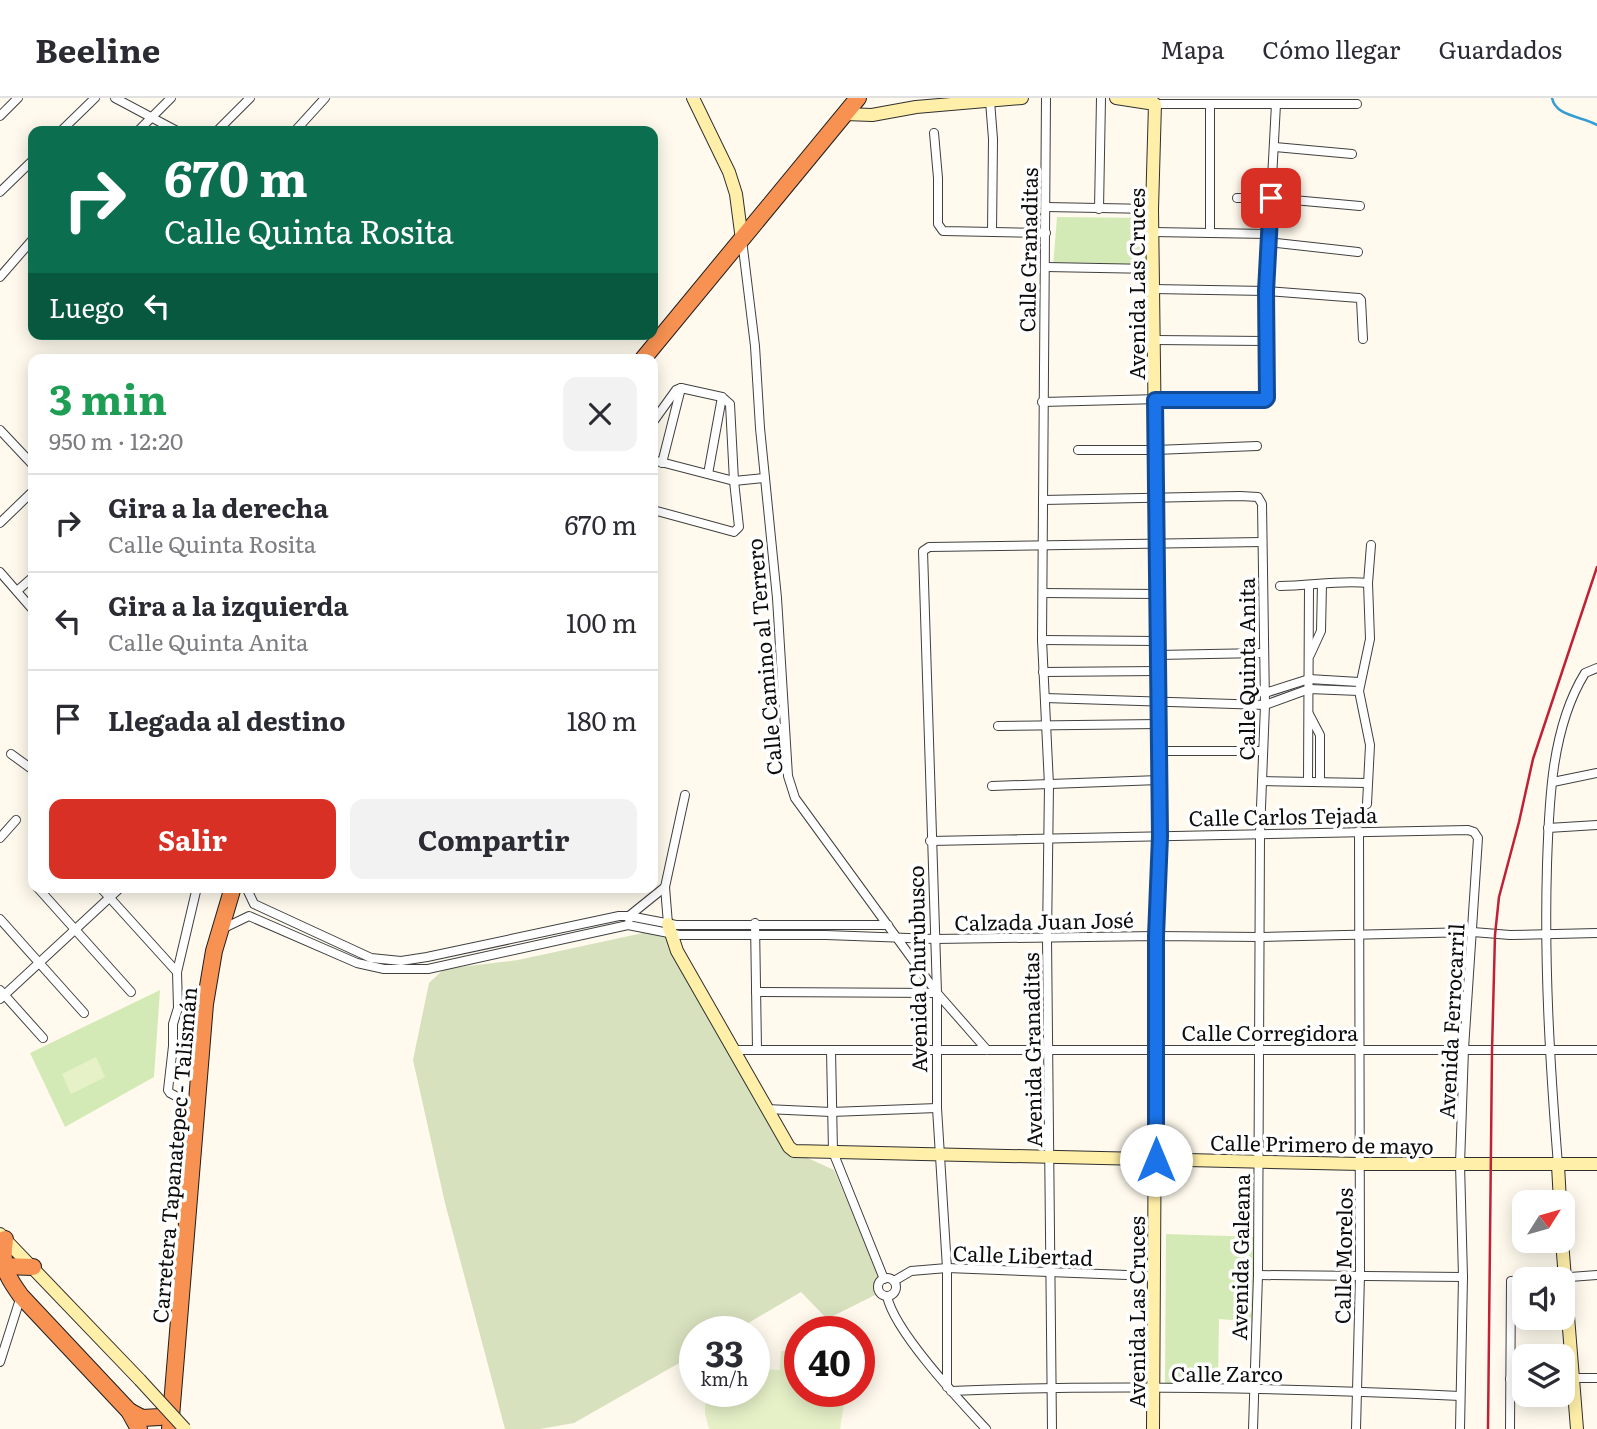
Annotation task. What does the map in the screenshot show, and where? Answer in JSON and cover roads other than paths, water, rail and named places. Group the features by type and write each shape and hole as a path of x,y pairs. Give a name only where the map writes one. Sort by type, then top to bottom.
{"highway":[{"path":"658,340 845,106 858,98"},
{"path":"658,326 741,233"},
{"path":"635,354 646,340"},
{"path":"647,354 658,340"},
{"name":"Carretera Tapanatepec - Talismán","path":"163,1425 197,988 220,893"},
{"name":"Carretera Tapanatepec - Talismán","path":"163,1425 204,1018 220,931 231,893"},
{"path":"2,1236 3,1266 21,1296 129,1412 139,1429"},
{"path":"3,1266 33,1267"},
{"path":"129,1412 163,1425"}],"street":[{"path":"0,116 18,98"},
{"path":"66,126 95,98"},
{"path":"116,98 169,126"},
{"path":"143,126 171,98"},
{"path":"222,126 250,98"},
{"path":"300,126 326,98"},
{"path":"694,98 729,172 736,194 741,233"},
{"path":"845,106 872,115 916,107 1022,98"},
{"name":"Calle Granaditas","path":"1043,500 1046,98"},
{"path":"1099,209 1101,98"},
{"path":"1116,98 1210,105 1258,101 1276,104 1357,104"},
{"path":"990,101 993,139 992,232"},
{"name":"Avenida Las Cruces","path":"1153,1429 1156,936 1160,836 1152,209 1154,101"},
{"path":"1042,402 1265,400 1266,291 1276,104"},
{"path":"1210,105 1210,233"},
{"path":"934,133 938,224 943,231 1046,233"},
{"path":"1275,147 1352,153"},
{"path":"0,192 28,165"},
{"path":"1237,198 1271,198 1360,206"},
{"path":"1046,207 1152,209"},
{"path":"1153,232 1268,238 1358,251"},
{"name":"Calle Camino al Terrero","path":"741,233 754,333 765,478 778,598 788,776 796,797 937,993 987,1050"},
{"path":"0,277 28,245"},
{"path":"1045,267 1153,269"},
{"path":"1153,289 1266,291 1359,298 1363,339"},
{"path":"1154,340 1265,341"},
{"path":"662,463 681,388"},
{"path":"658,415 676,390 681,388 722,397 730,404 739,527 734,532 658,511"},
{"path":"708,474 722,397"},
{"path":"0,430 28,460"},
{"path":"1078,450 1257,446"},
{"path":"658,462 734,481 765,478"},
{"path":"0,523 28,496"},
{"name":"Calle Quinta Anita","path":"1156,498 1258,497 1262,505 1265,705 1260,833"},
{"path":"1043,500 1156,498"},
{"name":"Avenida Granaditas","path":"1043,500 1042,640 1049,785 1047,938 1052,1429"},
{"path":"1043,545 1262,542"},
{"name":"Avenida Churubusco","path":"949,1389 947,1268 937,1108 937,993 930,841 923,551 929,547 1043,545"},
{"path":"1367,804 1368,732 1359,686 1370,639 1368,583 1371,545"},
{"path":"0,572 28,604"},
{"path":"17,591 28,581"},
{"path":"1280,586 1309,586 1346,581 1368,583"},
{"path":"1309,657 1321,631 1322,584"},
{"path":"1308,781 1309,586"},
{"path":"1043,593 1157,594"},
{"path":"1042,640 1157,641"},
{"path":"1157,655 1263,653"},
{"path":"1560,1190 1549,1049 1545,935 1548,828 1563,725 1585,673 1597,668"},
{"path":"1044,672 1158,671"},
{"path":"1265,693 1309,679 1359,686"},
{"path":"1045,698 1265,705 1309,689 1359,686"},
{"path":"1308,714 1320,735 1320,782"},
{"path":"998,726 1158,724"},
{"path":"1158,751 1263,751"},
{"path":"11,754 28,766"},
{"path":"1553,782 1597,773"},
{"path":"992,786 1159,780"},
{"path":"1262,781 1367,783"},
{"path":"685,794 665,887 664,928 766,1109 831,1112 937,1108"},
{"path":"0,838 16,820"},
{"path":"1548,828 1597,825"},
{"name":"Calle Carlos Tejada","path":"930,841 1468,830"},
{"name":"Avenida Ferrocarril","path":"1460,1429 1460,1164 1464,1049 1478,838 1474,832 1468,830"},
{"name":"Calle Morelos","path":"1356,1429 1360,1275 1359,831"},
{"name":"Avenida Galeana","path":"1253,1429 1258,1275 1260,833"},
{"path":"249,916 357,963 384,969 428,969 629,921 665,887"},
{"path":"42,893 131,992"},
{"path":"105,893 177,972"},
{"path":"43,1038 1,995 41,963 114,893"},
{"path":"187,1102 168,1090 173,1024 178,1004 177,972 196,893"},
{"path":"249,893 254,904 371,958 401,961 619,916 629,921 664,928 755,923 888,925"},
{"path":"220,931 249,916 254,904"},
{"path":"0,919 84,1013"},
{"path":"755,923 757,1049"},
{"name":"Calzada Juan José","path":"664,928 754,936 935,939 1260,937 1473,932 1545,935 1597,933"},
{"path":"756,992 937,993"},
{"name":"Calle Corregidora","path":"733,1050 1597,1050"},
{"path":"831,1050 833,1152 884,1279"},
{"name":"Calle Primero de mayo","path":"766,1109 794,1151 1360,1164 1597,1164"},
{"path":"2,1236 185,1429"},
{"name":"Calle Libertad","path":"894,1281 911,1271 947,1268 1153,1276"},
{"path":"1258,1275 1462,1277"},
{"path":"1575,1276 1597,1275"},
{"path":"884,1279 894,1281 896,1290 893,1294 882,1294 879,1289 884,1279"},
{"path":"1510,1429 1512,1281"},
{"path":"0,1362 21,1296"},
{"path":"887,1296 892,1313 949,1389 986,1429"},
{"path":"1575,1377 1597,1378"},
{"name":"Calle Zarco","path":"949,1389 1253,1389 1461,1396"},
{"path":"1573,1407 1577,1429"},
{"path":"129,1412 129,1429"}],"waterway":[{"path":"1552,98 1554,104 1564,113 1597,125"}],"railway":[{"path":"1488,1429 1492,1051 1495,935 1499,897 1533,759 1597,567"}]}
